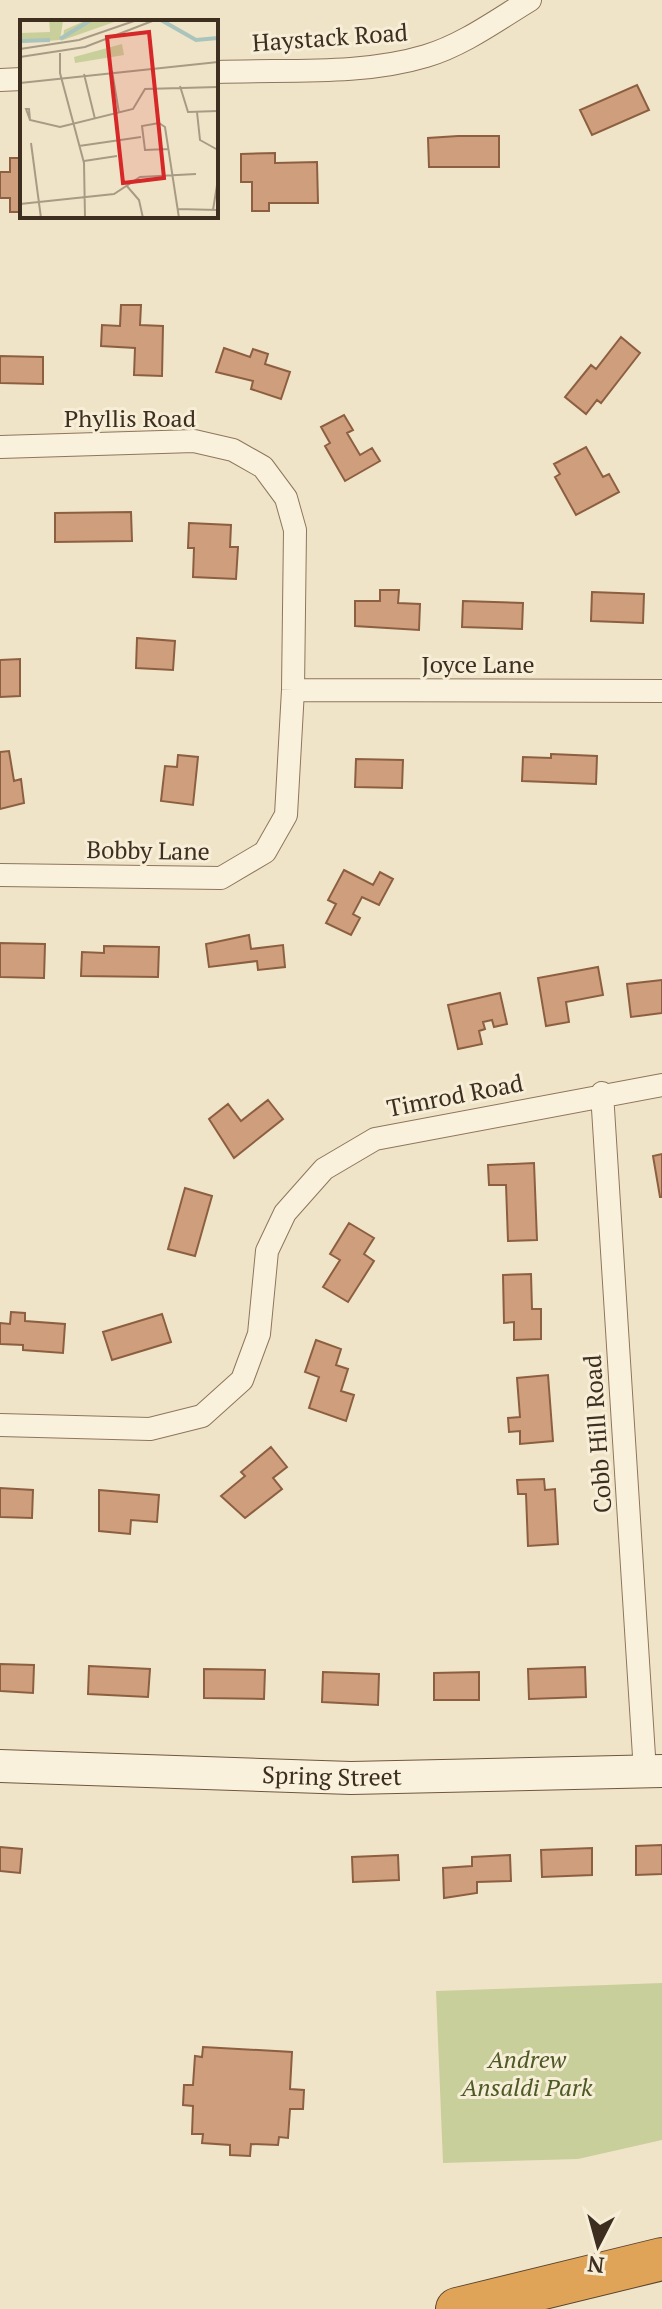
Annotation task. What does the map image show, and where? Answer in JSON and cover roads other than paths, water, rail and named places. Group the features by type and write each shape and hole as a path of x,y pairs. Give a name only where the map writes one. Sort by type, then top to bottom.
{"highway":[{"path":"457,2309 662,2259"}],"street":[{"name":"Haystack Road","path":"218,72 378,66 427,56 468,37 530,0"},
{"path":"0,80 20,79"},
{"name":"Phyllis Road","path":"0,447 194,441 233,450 263,467 286,498 295,530 293,690"},
{"name":"Joyce Lane","path":"293,690 662,691"},
{"name":"Bobby Lane","path":"0,875 221,878 265,852 286,815 293,690"},
{"name":"Timrod Road","path":"0,1425 150,1429 202,1416 242,1380 259,1334 267,1251 285,1213 324,1169 375,1139 602,1093 662,1085"},
{"name":"Cobb Hill Road","path":"602,1093 654,1771"},
{"name":"Spring Street","path":"0,1766 351,1778 654,1771"}],"park label":[{"name":"Andrew Ansaldi Park","path":"527,2074"}]}
